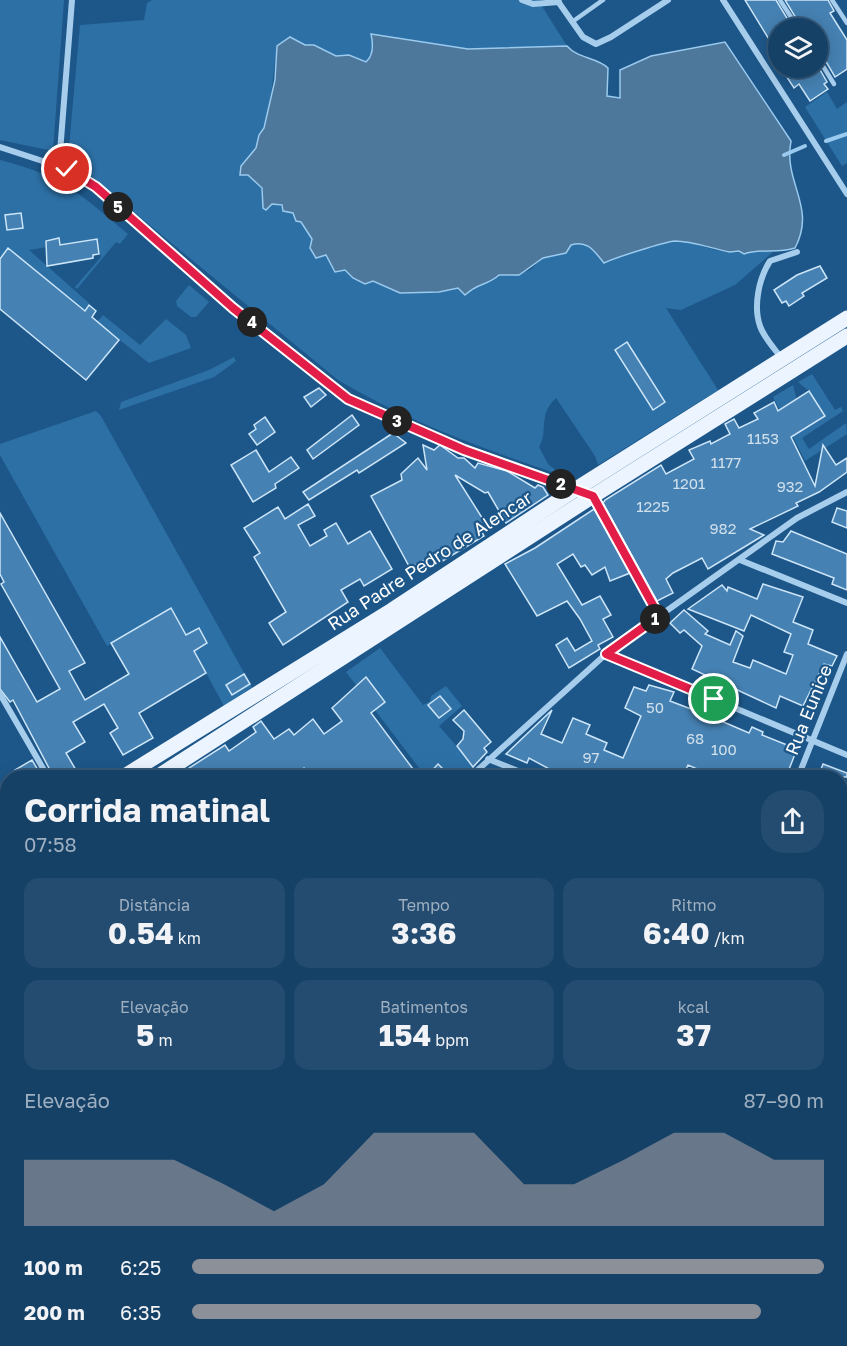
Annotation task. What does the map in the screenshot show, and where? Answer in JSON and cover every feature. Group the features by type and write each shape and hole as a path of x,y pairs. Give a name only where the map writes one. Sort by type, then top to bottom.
{"main road":[{"name":"Rua Padre Pedro de Alencar","path":"135,770 283,687 593,496 826,340 847,318"},
{"name":"Rua Padre Pedro de Alencar","path":"167,770 283,687 576,489 782,359 826,340 846,337"}],"street":[{"path":"59,165 72,0"},
{"path":"522,0 533,4 558,1 583,37 596,44 611,37 668,0"},
{"path":"723,0 847,194"},
{"path":"0,147 59,165 96,187 233,308 348,399 464,450 593,496 659,616"},
{"path":"782,359 760,326 757,304 761,279 770,261 797,252"},
{"path":"477,770 606,654 796,518 847,492"},
{"path":"740,560 847,603"},
{"path":"606,654 847,755"},
{"name":"Rua Eunice","path":"801,770 847,654"},
{"path":"0,694 44,770"},
{"path":"488,759 516,770"}],"lane":[{"path":"572,22 603,0"},
{"path":"780,0 792,18"},
{"path":"832,0 847,23"},
{"path":"828,74 834,84"}],"shaded area":[{"path":"0,0 64,0 53,151 0,140"},
{"path":"152,0 538,0 567,46 468,49 371,35 372,49 366,62 349,55 336,56 314,45 277,46 264,127 251,155 241,166 262,188 263,208 266,209 272,204 289,211 302,223 328,257 354,278 365,284 373,281 400,293 439,292 458,288 465,295 499,275 510,276 530,270 543,258 566,253 571,245 577,244 587,245 604,263 639,250 674,241 728,252 774,251 735,285 681,310 666,308 718,390 598,465 595,456 556,398 547,411 539,447 548,464 561,475 475,445 419,422 338,380 68,158 80,25 144,20 147,3"},
{"path":"371,34 468,49 567,46 576,53 604,64 608,68 607,96 620,98 620,70 651,56 725,42 791,141 791,170 803,220 795,248 744,254 739,251 730,252 675,241 639,250 604,263 586,245 577,244 571,245 566,253 543,258 519,275 499,275 465,295 458,288 439,292 400,293 373,281 365,284 353,278 345,270 335,272 326,255 316,258 310,248 312,239 301,222 296,221 293,213 283,211 282,205 272,204 266,210 263,208 262,188 248,175 240,175 241,166 256,148 259,135 264,128 275,80 277,46 290,37 336,56 349,55 366,62 372,52"},
{"path":"827,92 837,109 847,102 847,163 842,166 805,107"},
{"path":"0,160 40,173 70,188 128,234 120,244 116,242 77,289 75,287 101,257 97,239 60,245 59,238 46,241 47,247 29,250 90,304 84,311 0,259"},
{"path":"189,285 209,302 196,317 191,317 177,306 176,301"},
{"path":"103,315 140,345 166,319 186,335 191,348 149,363 97,322"},
{"path":"234,357 236,361 214,377 119,410 121,402 209,370"},
{"path":"812,374 835,410 841,407 843,411 802,438 809,449 846,423 847,434 805,461 773,397 793,385 801,417 799,432 825,416 809,391 798,382"},
{"path":"96,411 101,416 252,687 224,706 171,608 107,646 0,455 0,444"},
{"path":"380,648 423,705 430,701 431,696 446,686 462,706 439,726 475,767 472,770 421,770 346,672"}],"building":[{"path":"745,0 776,0 787,18 768,18 768,38"},
{"path":"785,0 828,0 834,11 830,13 847,40 847,69 835,77 828,65 828,18 796,18"},
{"path":"788,78 825,78 827,82 824,84 828,89 810,101 799,84 794,88"},
{"path":"21,213 23,228 7,230 5,215"},
{"path":"59,238 60,245 97,239 99,254 93,255 93,258 47,266 46,241"},
{"path":"8,248 85,311 89,305 96,311 92,317 119,340 86,380 0,309 0,259"},
{"path":"820,266 827,278 802,293 804,296 789,306 786,301 782,303 774,290 797,275"},
{"path":"627,342 665,402 653,410 615,350"},
{"path":"319,388 326,395 311,407 304,397"},
{"path":"809,391 825,416 791,437 815,486 823,445 836,465 847,458 847,472 819,492 796,503 798,506 750,529 764,535 708,569 702,558 673,573 666,579 673,593 657,601 603,503 605,500 661,465 666,474 694,459 689,450 710,441 711,444 730,434 725,424 734,419 739,428 758,419 754,413 774,402 778,411"},
{"path":"352,415 359,425 313,459 307,450"},
{"path":"265,417 275,432 257,445 249,434 256,429 254,425"},
{"path":"393,433 406,443 359,473 357,470 309,500 303,492"},
{"path":"423,445 434,450 440,445 458,458 464,458 475,468 478,463 507,471 535,488 538,485 543,487 548,495 506,523 488,492 485,493 455,475 488,528 482,532 484,536 441,562 436,554 410,568 371,496 402,480 401,474 418,458 427,470"},
{"path":"256,450 269,472 291,457 299,468 275,484 276,488 253,502 231,465"},
{"path":"308,504 315,516 298,525 310,546 327,536 324,530 336,523 348,544 370,531 392,569 364,586 360,579 341,590 348,602 283,645 269,623 286,612 254,557 260,553 244,528 278,507 285,519"},
{"path":"837,508 847,511 847,528 832,522"},
{"path":"594,509 630,573 610,581 605,567 592,575 585,565 581,567 573,554 557,564 582,605 600,596 611,615 603,619 613,637 598,645 600,649 569,668 556,645 567,638 575,651 592,641 580,619 567,601 537,616 505,564 535,548"},
{"path":"0,513 85,663 69,671 85,700 129,674 111,643 171,608 186,635 199,628 207,643 194,651 206,673 139,713 153,738 123,755 110,733 118,728 104,704 73,722 85,742 66,753 76,770 50,770 13,700 10,702 0,689 0,637 37,702 60,689 1,584 4,582 0,574"},
{"path":"791,531 847,554 847,590 832,584 834,578 772,554 776,541 783,542"},
{"path":"763,584 803,597 793,622 813,630 808,644 837,656 832,666 824,664 803,706 780,696 776,708 692,669 702,646 684,630 680,633 670,623 684,610 708,631 705,634 730,645 736,631 743,636 733,662 750,668 753,660 786,674 793,655 784,652 791,634 751,615 744,631 688,609 722,585 727,591 728,587 757,599"},
{"path":"244,674 250,684 232,695 226,685"},
{"path":"366,677 385,702 371,713 414,770 306,770 304,768 301,770 186,770 225,745 229,751 256,732 253,727 261,721 274,739 289,729 294,735 313,719 324,734 342,721 332,708"},
{"path":"649,685 674,692 670,701 691,709 692,704 706,710 705,714 749,733 752,727 763,732 762,735 797,749 789,770 700,770 688,765 686,770 551,770 529,758 527,763 506,754 552,710 541,734 562,743 573,718 590,725 586,734 607,743 604,750 623,758 641,716 625,708 634,687 646,691"},
{"path":"440,696 451,709 439,718 428,705"},
{"path":"464,710 491,742 484,748 487,752 473,767 457,746 463,739 464,731 453,720"},
{"path":"32,760 38,770 15,770"},
{"path":"438,764 444,770 432,770"},
{"path":"823,764 839,770 821,770"}],"waterway":[{"path":"826,141 847,134"},
{"path":"784,155 805,146"}],"route":[{"path":"67,169 96,187 233,308 348,399 464,450 593,496 659,616 606,654 714,699"}]}
